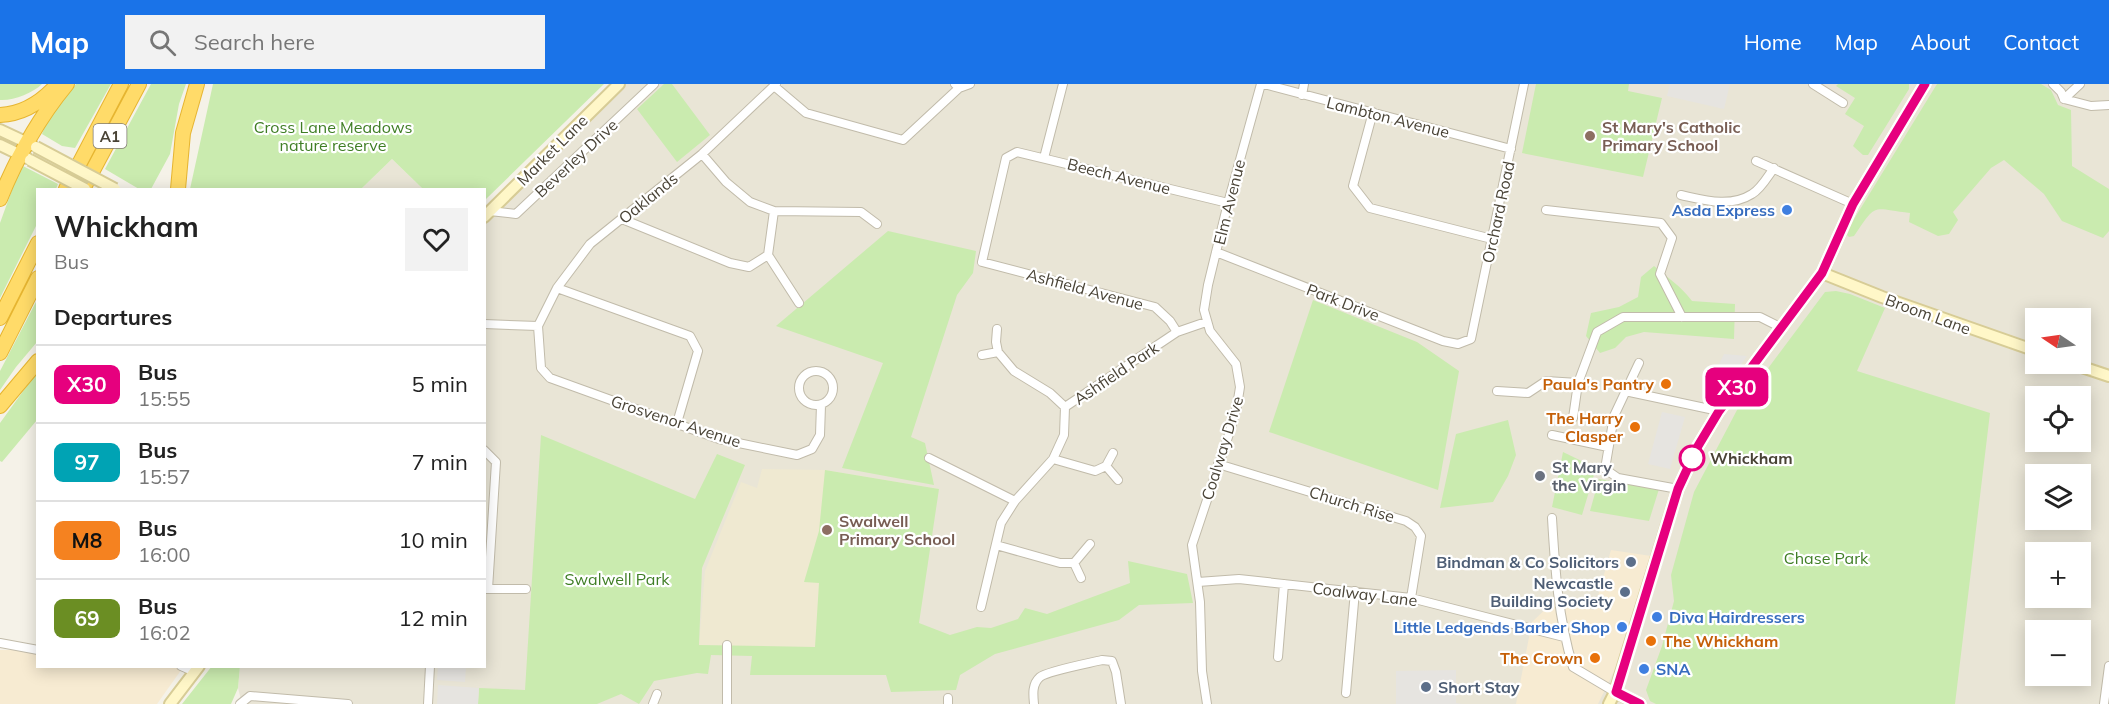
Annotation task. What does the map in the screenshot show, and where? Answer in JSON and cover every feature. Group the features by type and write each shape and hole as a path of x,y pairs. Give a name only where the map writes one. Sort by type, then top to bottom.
{"highway":[{"path":"3,115 31,107 59,84"},
{"path":"0,199 28,151 44,113 67,84"},
{"name":"A1","path":"67,188 121,84"},
{"name":"A1","path":"85,188 139,84"},
{"path":"176,186 183,133 197,84"},
{"path":"0,318 36,247"},
{"path":"0,353 36,282"},
{"path":"0,406 36,364"}],"main road":[{"name":"Market Lane","path":"487,214 619,84"},
{"path":"1609,704 1616,692 1678,489 1698,446 1719,411 1822,273 1853,204 1925,84"},
{"path":"0,130 83,188"},
{"path":"0,145 28,151 113,188"},
{"name":"Broom Lane","path":"1822,273 1882,297 2025,347"},
{"path":"2091,370 2109,376"},
{"path":"170,704 197,669"},
{"path":"1616,692 1640,704"}],"street":[{"name":"Beverley Drive","path":"487,214 516,214 654,84"},
{"path":"775,85 806,113 903,141 957,86 970,84"},
{"path":"1044,158 1063,84"},
{"name":"Lambton Avenue","path":"1262,84 1511,149"},
{"name":"Elm Avenue","path":"1206,322 1204,310 1216,252 1262,84"},
{"path":"1302,95 1304,84"},
{"name":"Orchard Road","path":"1471,339 1524,84"},
{"path":"1813,84 1826,87 1843,103"},
{"path":"2053,84 2064,99"},
{"path":"2064,99 2080,84"},
{"name":"Oaklands","path":"538,327 557,288 590,244 702,154 775,85"},
{"path":"2064,99 2091,106 2109,105"},
{"path":"1373,112 1353,186 1370,208 1492,239"},
{"name":"Beech Avenue","path":"982,262 1006,158 1017,152 1228,203"},
{"path":"702,154 726,182 750,202 774,211 861,212 877,224"},
{"path":"1756,161 1853,204"},
{"path":"1681,195 1729,202 1754,193 1774,168"},
{"path":"1546,210 1660,223 1671,238 1660,274 1682,317"},
{"path":"774,211 768,255 799,303"},
{"path":"622,219 730,263 749,267 768,255"},
{"name":"Park Drive","path":"1216,252 1443,341 1458,344 1471,339"},
{"name":"Ashfield Avenue","path":"982,262 1155,307 1170,321 1177,332"},
{"path":"557,288 690,336 698,351 677,423"},
{"path":"1573,418 1578,383 1597,332 1623,318 1760,317 1782,328"},
{"name":"Ashfield Park","path":"981,607 1001,523 1015,501 1053,459 1064,435 1065,407 1177,332 1206,322"},
{"name":"Coalway Drive","path":"1206,322 1210,331 1236,364 1240,387 1238,406 1192,545 1198,582 1202,671 1207,704"},
{"path":"486,324 538,327"},
{"name":"Grosvenor Avenue","path":"538,327 542,368 550,378 719,439 797,455 812,449 820,435 821,405"},
{"path":"998,328 996,342 998,352 1014,371 1050,393 1065,407"},
{"path":"982,356 998,352"},
{"path":"1639,363 1614,416 1604,465 1608,473 1618,478 1678,489"},
{"path":"820,371 828,375 833,383 833,392 829,400 821,405 812,405 804,401 800,393 799,384 804,376 811,372 820,371"},
{"path":"1497,391 1528,393 1546,381 1578,383"},
{"path":"1625,391 1719,411"},
{"path":"1552,435 1608,447"},
{"path":"486,452 496,462 486,589 526,589"},
{"path":"1053,459 1095,471 1106,466 1113,453"},
{"path":"929,458 1015,501"},
{"name":"Church Rise","path":"1218,464 1406,521 1415,527 1420,536 1411,597"},
{"path":"1106,466 1118,480"},
{"path":"1552,518 1556,591 1564,637 1573,667 1616,692"},
{"path":"996,545 1060,563 1074,563 1090,544"},
{"path":"1074,563 1081,578"},
{"name":"Coalway Lane","path":"1198,582 1239,579 1411,597 1564,637"},
{"path":"1278,657 1284,584"},
{"path":"1346,693 1354,591"},
{"path":"0,643 36,650"},
{"path":"727,645 727,704"},
{"path":"1034,704 1032,692 1042,675 1102,660 1112,661 1121,704"},
{"path":"2104,704 2108,689 2109,666"},
{"path":"428,704 430,668"},
{"path":"653,704 657,694"},
{"path":"240,704 250,696 348,704"}],"shaded area":[{"path":"619,84 2109,84 2109,704 242,704 238,688 240,668 486,668 486,216"},
{"path":"1670,84 1730,84 1724,109 1667,96"},
{"path":"392,159 422,188 362,188"},
{"path":"1724,354 1747,356 1720,395 1706,390"},
{"path":"1662,412 1685,417 1670,469 1648,464"},
{"name":"Swalwell Primary School","path":"762,469 825,470 939,489 874,651 699,645 705,571 741,482 757,488"},
{"path":"1611,550 1651,556 1616,667 1598,704 1516,704 1532,622 1552,603 1594,610"},
{"path":"0,650 36,650 36,668 183,668 157,704 0,704"},
{"path":"438,668 466,668 465,682 437,680"},
{"name":"Short Stay","path":"1456,670 1456,703 1462,704 1396,704 1396,671"},
{"path":"438,685 479,688 478,704 437,704"}],"green space":[{"path":"0,84 42,84 22,96 0,100"},
{"path":"76,84 111,84 75,148 62,146 42,134 49,116"},
{"path":"151,84 186,84 179,104 170,154 152,188 137,188 105,169"},
{"name":"Cross Lane Meadows nature reserve","path":"213,84 604,84 486,199 486,188 422,188 392,159 362,188 190,188"},
{"path":"664,84 672,84 710,135 677,162 637,109"},
{"name":"St Mary's Catholic Primary School","path":"1536,84 1629,84 1628,91 1662,98 1643,177 1522,153"},
{"path":"1838,84 1909,84 1909,89 1868,155 1863,155 1853,146 1864,126 1845,114 1855,98 1836,86"},
{"path":"1937,84 2041,84 2051,90 2058,105 2071,110 2072,166 2109,189 2109,231 2103,238 2062,221 2044,194 2004,160 1991,168 1953,212 1958,220 1949,234 1938,236 1909,222 1910,213 1881,209 1872,212 1854,236 1849,237 1847,235 1851,224"},
{"path":"21,165 58,184 56,188 36,188 36,226 0,298 0,223"},
{"path":"888,231 976,251 973,273 957,295 911,437 925,443 934,485 842,468 883,363 776,326"},
{"path":"1654,266 1679,286 1692,301 1735,304 1734,339 1644,332 1626,337 1615,348 1600,353 1586,336 1591,313 1619,307 1638,297 1641,277"},
{"name":"Chase Park","path":"1836,291 1885,308 1857,371 1990,413 1955,704 1656,704 1650,701 1646,690 1662,646 1674,601 1671,575 1694,492 1737,410 1825,292"},
{"path":"1313,300 1417,342 1459,371 1438,490 1269,432"},
{"path":"36,302 36,343 0,390 0,371"},
{"path":"36,373 36,421 2,462 0,461 0,423"},
{"path":"1508,420 1516,455 1508,476 1493,502 1440,508 1456,434"},
{"name":"Swalwell Park","path":"541,435 695,499 717,454 745,465 702,568 699,645 815,647 819,583 804,582 819,531 825,470 939,489 919,623 950,635 977,627 991,628 1018,619 1025,608 1047,614 1130,583 1128,561 1187,574 1193,603 1139,605 1119,620 995,654 960,675 956,690 891,692 886,675 750,675 752,656 711,655 708,674 697,673 654,681 639,704 621,694 597,704 478,704 479,688 525,690"},
{"path":"1563,452 1596,468 1582,515 1552,507"},
{"path":"1599,479 1659,489 1649,521 1590,511"},
{"path":"210,668 240,668 238,688 231,704 182,704"}],"bus line":[{"name":"X30","path":"1640,704 1616,692 1686,469 1719,411 1822,273 1853,204 1925,84"}],"place":[{"name":"St Mary's Catholic Primary School","path":"1590,136"},
{"name":"Asda Express","path":"1787,210"},
{"name":"Paula's Pantry","path":"1666,384"},
{"name":"The Harry Clasper","path":"1635,427"},
{"name":"Whickham","path":"1692,458"},
{"name":"St Mary the Virgin","path":"1540,476"},
{"name":"Swalwell Primary School","path":"827,530"},
{"name":"Bindman & Co Solicitors","path":"1631,562"},
{"name":"Newcastle Building Society","path":"1625,592"},
{"name":"Diva Hairdressers","path":"1657,617"},
{"name":"Little Ledgends Barber Shop","path":"1622,627"},
{"name":"The Whickham","path":"1651,641"},
{"name":"The Crown","path":"1595,658"},
{"name":"SNA","path":"1644,669"},
{"name":"Short Stay","path":"1426,687"}]}
